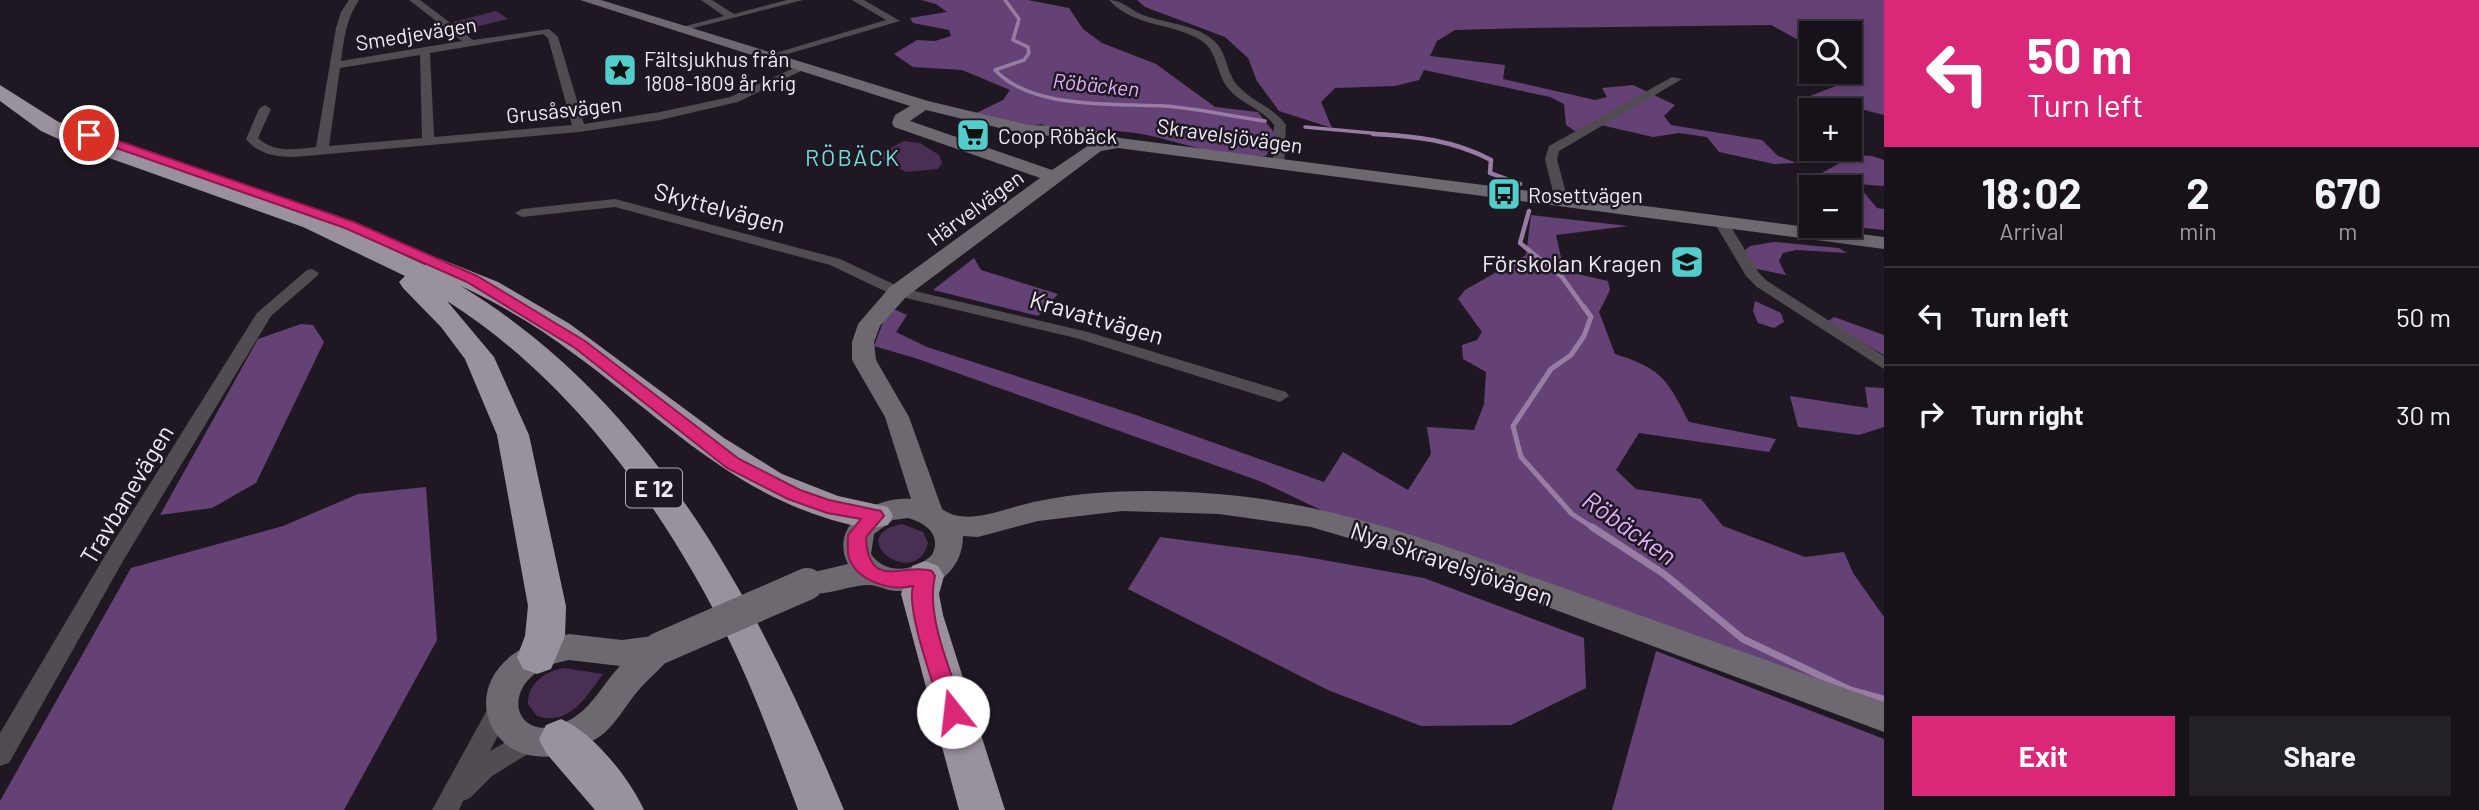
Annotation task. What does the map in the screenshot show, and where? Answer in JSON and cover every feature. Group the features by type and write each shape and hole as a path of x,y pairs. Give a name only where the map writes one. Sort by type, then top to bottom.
{"highway":[{"name":"E 12","path":"0,76 42,108 89,135 350,225 426,261 508,318 555,357 592,392 683,501 722,559 768,640 814,736 844,810"},
{"name":"E 12","path":"0,91 49,126 75,138 292,215 380,253 421,273 496,323 580,398 634,461 707,565 751,643 821,810"},
{"path":"380,253 451,321 479,357 504,410 523,476 547,606 545,636 537,657"},
{"path":"426,261 472,279 570,338 733,463 805,498 839,509 886,512"},
{"path":"936,567 920,594 982,810"},
{"path":"544,740 603,784 621,810"}],"street":[{"path":"322,150 341,27 354,0"},
{"path":"414,0 472,44"},
{"name":"Skravelsjövägen","path":"587,0 923,105 1028,130 1085,132 1118,143 1884,243"},
{"path":"706,0 732,16"},
{"path":"682,30 798,0"},
{"path":"767,57 895,21 858,0"},
{"path":"1114,0 1128,12 1188,31 1212,44 1220,52 1227,78 1235,90 1270,113 1280,125 1279,165"},
{"name":"Smedjevägen","path":"336,65 425,53 545,31 553,37 579,128"},
{"path":"425,53 428,141"},
{"name":"Grusåsvägen","path":"265,109 252,139 260,149 279,153 322,150 579,128 660,117 734,100 802,68"},
{"path":"1561,201 1551,159 1553,149 1676,79"},
{"path":"923,105 901,119 900,123 1054,177"},
{"name":"Härvelvägen","path":"912,469 909,446 897,417 864,360 863,342 869,324 898,292 1096,146 1118,143"},
{"name":"Skyttelvägen","path":"522,213 615,204 835,262 898,292"},
{"path":"1721,222 1762,285 1884,364"},
{"name":"Travbanevägen","path":"0,755 117,555 265,313 312,273"},
{"name":"Kravattvägen","path":"898,292 1082,335 1280,396"},
{"path":"807,584 856,541 860,530 886,512 908,488 912,469"},
{"path":"446,810 500,708 509,681 537,657 569,647 622,653 660,648 807,584 835,577 873,573 895,580 936,567 951,540 937,519 912,469"},
{"name":"Nya Skravelsjövägen","path":"937,519 978,527 1005,522 1038,511 1075,505 1134,501 1219,504 1311,517 1423,549 1884,717"},
{"path":"886,512 937,519"},
{"name":"Nya Skravelsjövägen","path":"936,567 976,537 1005,522"},
{"path":"856,541 860,561 873,573"},
{"path":"446,810 483,768 595,720 635,670 660,648"},
{"path":"500,708 505,725 544,740"}],"shaded area":[{"path":"921,0 1028,0 1069,8 1083,29 1102,43 1156,64 1215,107 1258,112 1276,135 1266,156 1251,157 1221,153 1136,133 1054,129 1041,124 1027,127 972,115 1003,100 1010,90 962,70 913,67 894,54 917,40 935,41 951,36 949,30 913,23 910,18 947,12 936,4"},
{"path":"1137,0 1884,0 1884,115 1862,109 1862,98 1810,96 1841,84 1862,84 1862,21 1799,21 1799,40 1771,25 1455,30 1437,41 1430,56 1505,65 1503,79 1595,100 1607,97 1602,88 1633,85 1675,105 1664,116 1671,125 1762,140 1778,156 1797,163 1774,164 1719,152 1707,137 1679,133 1653,137 1592,123 1575,131 1566,125 1564,104 1550,97 1424,70 1419,80 1395,86 1335,88 1321,102 1332,128 1279,111 1257,81 1248,58 1225,37 1145,7"},
{"path":"496,11 508,19 463,30 453,22"},
{"path":"904,141 920,143 939,155 942,163 938,169 906,172 883,160 883,152"},
{"path":"1862,155 1884,160 1884,186 1862,184 1862,175 1820,174 1843,161 1862,161"},
{"path":"1862,190 1877,208 1884,209 1884,230 1862,228"},
{"path":"1531,215 1628,226 1556,235 1564,271 1608,281 1610,290 1599,312 1615,354 1643,365 1661,378 1675,395 1689,422 1776,439 1769,452 1639,433 1616,470 1636,489 1701,499 1723,526 1805,557 1844,552 1853,573 1884,617 1884,705 1325,512 1262,482 918,359 874,346 889,307 907,315 896,332 927,347 1136,415 1324,482 1343,452 1408,490 1431,454 1427,427 1474,430 1484,404 1486,372 1463,359 1462,345 1477,340 1482,332 1458,299 1465,290 1526,255"},
{"path":"1774,242 1839,248 1847,253 1796,250 1783,253 1779,261 1786,275 1752,268 1744,251 1750,246"},
{"path":"974,258 981,270 1058,294 1038,316 933,290"},
{"path":"1755,301 1781,313 1784,322 1774,328 1758,323 1753,311"},
{"path":"1834,317 1884,335 1884,355 1827,322"},
{"path":"301,324 313,325 324,342 256,483 212,508 160,515 258,339"},
{"path":"1865,387 1884,388 1884,427 1859,435 1798,427 1790,396 1868,408"},
{"path":"426,487 437,640 344,810 0,810 0,801 131,568 283,526 358,494"},
{"path":"902,524 923,532 928,543 921,557 910,562 898,562 880,548 879,539 885,530"},
{"path":"1160,537 1301,556 1424,578 1584,638 1586,688 1511,725 1421,726 1328,690 1128,589"},
{"path":"1656,651 1884,739 1884,810 1612,810"},
{"path":"564,668 603,674 583,700 568,713 549,718 537,716 528,704 534,684 550,672"}],"waterway":[{"name":"Röbäcken","path":"1005,0 1019,19 1013,40 1028,47 1029,53 1024,60 995,70 1032,93 1079,102 1175,107 1265,121"},
{"name":"Röbäcken","path":"1305,127 1404,136"},
{"name":"Röbäcken","path":"1373,134 1419,138 1477,153 1491,160 1490,173 1520,184"},
{"name":"Röbäcken","path":"1529,211 1520,243 1562,277 1585,309"},
{"name":"Röbäcken","path":"1584,307 1591,317 1584,336 1571,355 1551,369 1513,426 1521,457 1572,514 1595,529"},
{"name":"Röbäcken","path":"1592,527 1664,574 1743,639 1850,690 1884,699"}],"place":[{"name":"Fältsjukhus från 1808-1809 år krig","path":"620,70"},
{"name":"Coop Röbäck","path":"973,135"},
{"name":"Rosettvägen","path":"1504,194"},
{"name":"Förskolan Kragen","path":"1687,262"}],"district":[{"name":"RÖBÄCK","path":"853,157"}],"route":[{"path":"89,135 350,225 426,261 472,279 528,310 580,345 733,463 794,494 852,513 875,516 864,524 857,535 855,546 858,556 868,570 880,577 902,581 925,576 920,594 924,615 953,712"}]}
